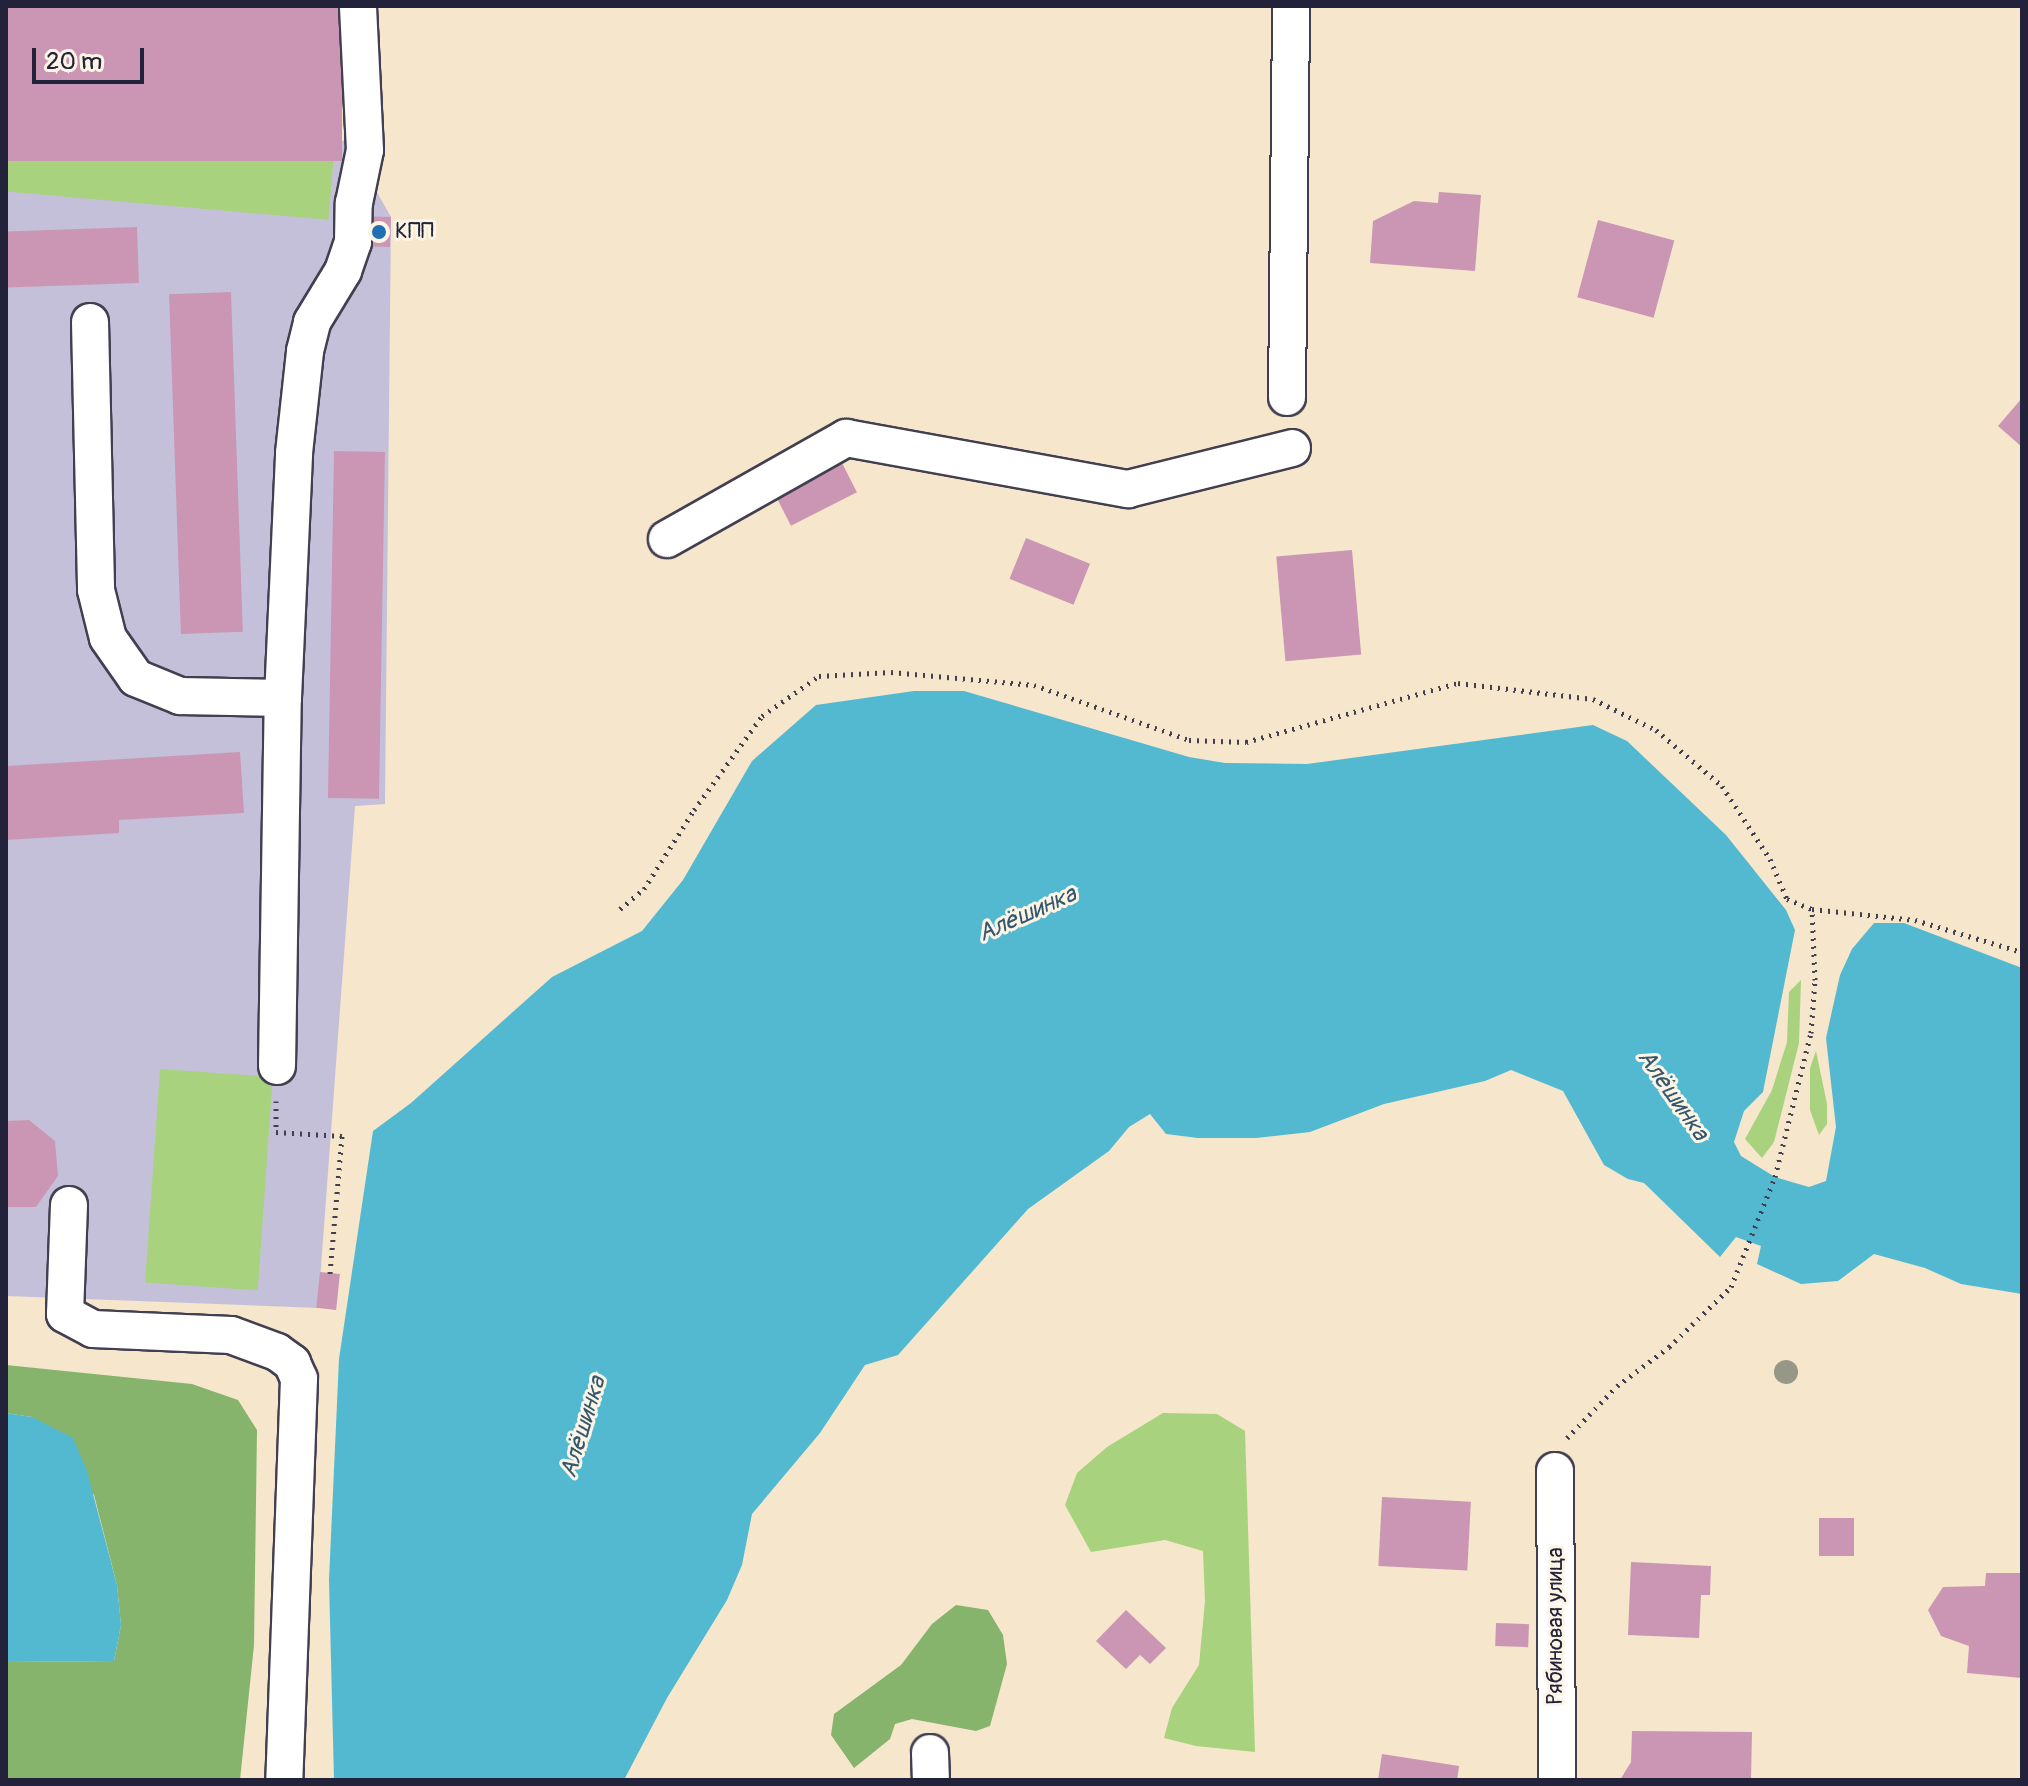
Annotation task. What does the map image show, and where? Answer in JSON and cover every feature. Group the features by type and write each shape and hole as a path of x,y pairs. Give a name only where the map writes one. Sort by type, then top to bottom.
{"street":[{"path":"277,1066 283,698 294,453 305,351 312,322 343,271 353,242 354,203 365,150 358,6"},
{"path":"1287,397 1291,6"},
{"path":"90,322 96,590 108,638 136,678 180,696 283,698"},
{"path":"667,539 846,438 1128,489 1292,448"},
{"path":"69,1205 65,1314 93,1329 231,1335 277,1352 292,1363 299,1379 284,1780"},
{"name":"Рябиновая улица","path":"1555,1471 1557,1780"}],"path":[{"path":"620,909 644,889 694,810 762,716 819,676 891,672 1034,685 1189,740 1246,742 1458,683 1593,699 1656,730 1722,786 1770,859 1787,899 1812,909 1915,920 2022,952"},
{"path":"1555,1471 1564,1441 1589,1412 1669,1347 1731,1287 1775,1177 1811,1033 1815,980 1812,909"},
{"path":"277,1066 276,1132 342,1136 330,1273"}],"shaded area":[{"path":"6,6 349,143 391,217 385,804 355,806 318,1308 6,1296"}],"green space":[{"path":"7,115 335,144 328,220 6,192"},
{"path":"1801,980 1799,1043 1774,1142 1762,1158 1745,1139 1772,1090 1787,1042 1789,992"},
{"path":"1816,1051 1827,1104 1827,1124 1819,1135 1810,1110 1810,1068"},
{"path":"160,1069 273,1077 258,1290 145,1282"},
{"path":"6,1365 192,1384 238,1400 257,1430 254,1645 240,1780 6,1778 6,1662 114,1661 121,1625 117,1585 94,1495 32,1417 6,1413"},
{"path":"1163,1413 1217,1414 1245,1431 1255,1752 1196,1746 1164,1738 1172,1708 1199,1665 1205,1601 1203,1551 1165,1540 1091,1552 1065,1505 1077,1473 1107,1447"},
{"path":"956,1605 988,1610 1003,1635 1007,1664 990,1726 976,1731 912,1719 895,1724 890,1739 854,1768 831,1735 834,1714 901,1665 932,1624"}],"water":[{"name":"Алёшинка","path":"914,691 964,691 1189,757 1225,763 1307,764 1593,725 1627,741 1726,835 1786,910 1795,930 1763,1092 1744,1111 1734,1142 1741,1156 1775,1177 1809,1187 1826,1181 1836,1127 1826,1038 1840,975 1852,949 1874,923 1904,923 2022,968 2022,1294 1961,1284 1925,1268 1874,1254 1838,1281 1801,1284 1757,1264 1761,1246 1736,1237 1720,1257 1644,1183 1628,1179 1604,1165 1563,1091 1511,1070 1485,1081 1384,1104 1310,1132 1256,1138 1198,1138 1166,1134 1150,1114 1129,1127 1109,1151 1028,1209 898,1355 865,1365 820,1433 752,1514 742,1565 727,1600 667,1698 624,1780 334,1780 329,1580 339,1359 373,1131 411,1103 552,977 642,931 683,880 752,761 816,705"},
{"path":"6,1413 32,1417 73,1438 87,1471 117,1585 121,1625 114,1661 6,1662"}],"building":[{"path":"6,6 342,6 342,161 6,161"},
{"path":"1439,192 1481,195 1475,271 1370,263 1373,221 1414,201 1438,203"},
{"name":"КПП","path":"367,216 391,217 390,247 366,246"},
{"path":"1598,220 1674,240 1654,318 1577,297"},
{"path":"137,227 139,283 8,288 6,232"},
{"path":"231,292 243,632 181,634 169,294"},
{"path":"2022,398 2022,447 1998,426"},
{"path":"334,451 385,452 379,799 328,798"},
{"path":"841,461 857,492 791,526 775,495"},
{"path":"1026,538 1090,564 1073,605 1010,579"},
{"path":"1352,550 1361,655 1285,661 1276,557"},
{"path":"240,752 244,813 119,820 119,833 6,840 6,766"},
{"path":"29,1120 55,1141 58,1176 36,1207 6,1207 6,1121"},
{"path":"320,1272 340,1274 336,1310 316,1308"},
{"path":"1382,1497 1471,1502 1467,1571 1378,1566"},
{"path":"1819,1518 1854,1518 1854,1556 1819,1556"},
{"path":"1631,1562 1711,1566 1710,1595 1701,1595 1699,1638 1628,1635"},
{"path":"1986,1573 2022,1573 2022,1678 1967,1673 1969,1646 1941,1636 1928,1610 1943,1587 1985,1586"},
{"path":"1126,1610 1166,1648 1150,1664 1140,1655 1126,1669 1096,1641"},
{"path":"1496,1623 1529,1624 1528,1647 1495,1646"},
{"path":"1632,1731 1752,1732 1751,1780 1620,1780 1631,1762"},
{"path":"1382,1754 1459,1766 1457,1780 1378,1780"}],"place":[{"name":"КПП","path":"379,232"}]}
